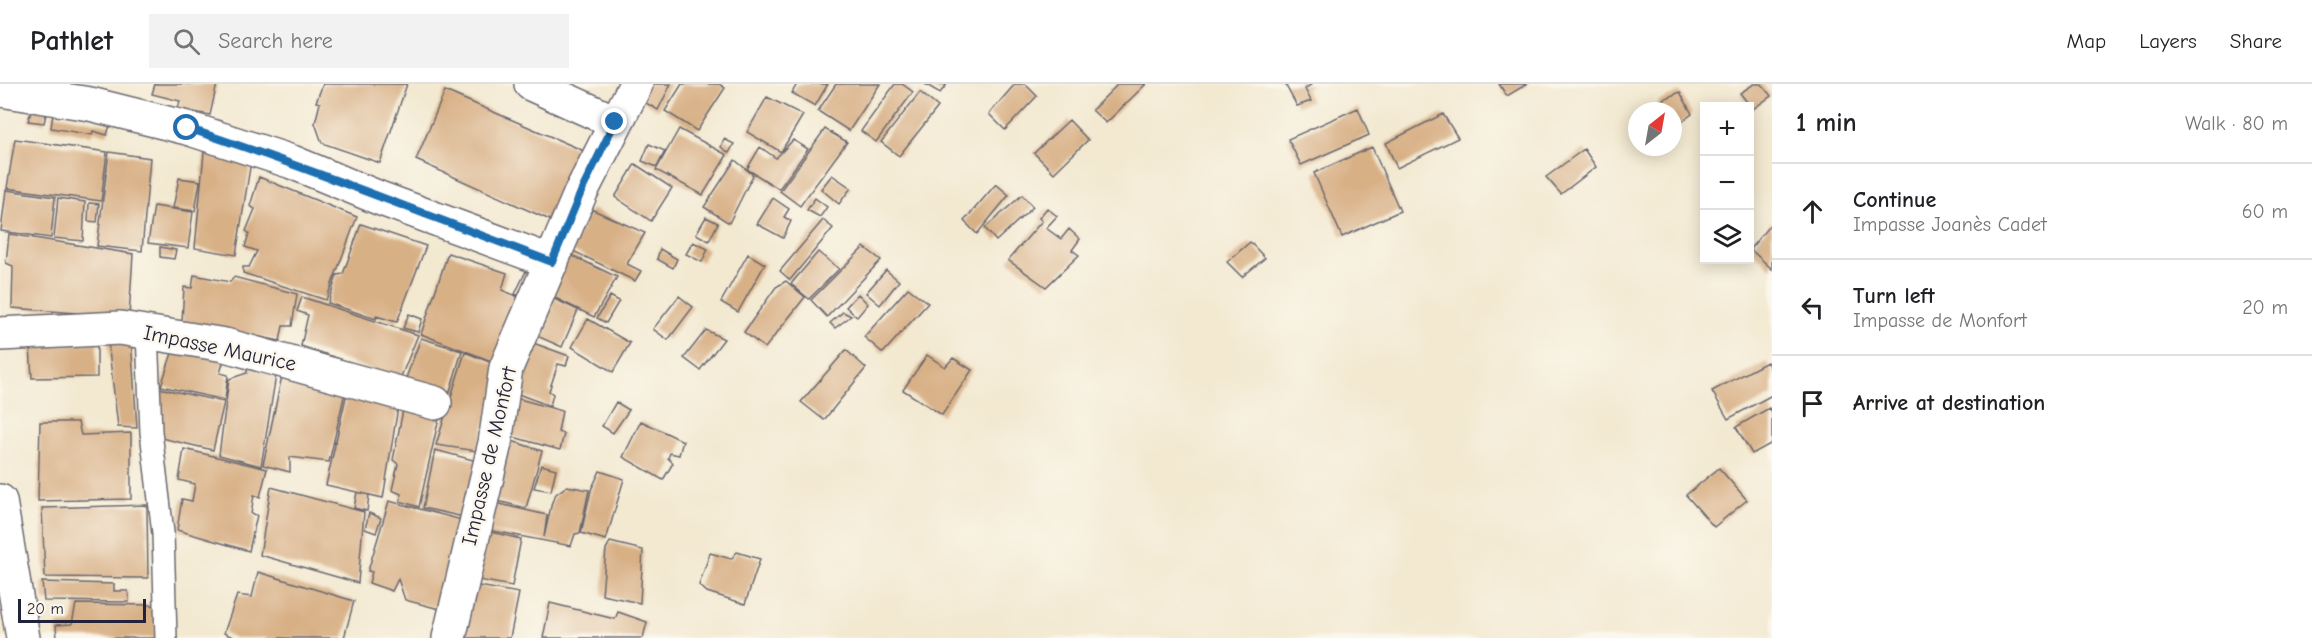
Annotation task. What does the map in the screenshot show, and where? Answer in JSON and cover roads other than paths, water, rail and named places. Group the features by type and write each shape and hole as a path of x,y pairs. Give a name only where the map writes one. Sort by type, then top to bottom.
{"street":[{"path":"531,84 615,122"},
{"name":"Impasse de Monfort","path":"449,638 495,442 506,368 581,192 636,84"},
{"path":"0,90 90,104 187,128 292,162 379,198 552,262"},
{"name":"Impasse Maurice","path":"0,334 120,328 147,332 225,345 435,403"},
{"path":"0,501 23,638"}],"lane":[{"path":"147,332 151,432 163,533 166,638"}]}
